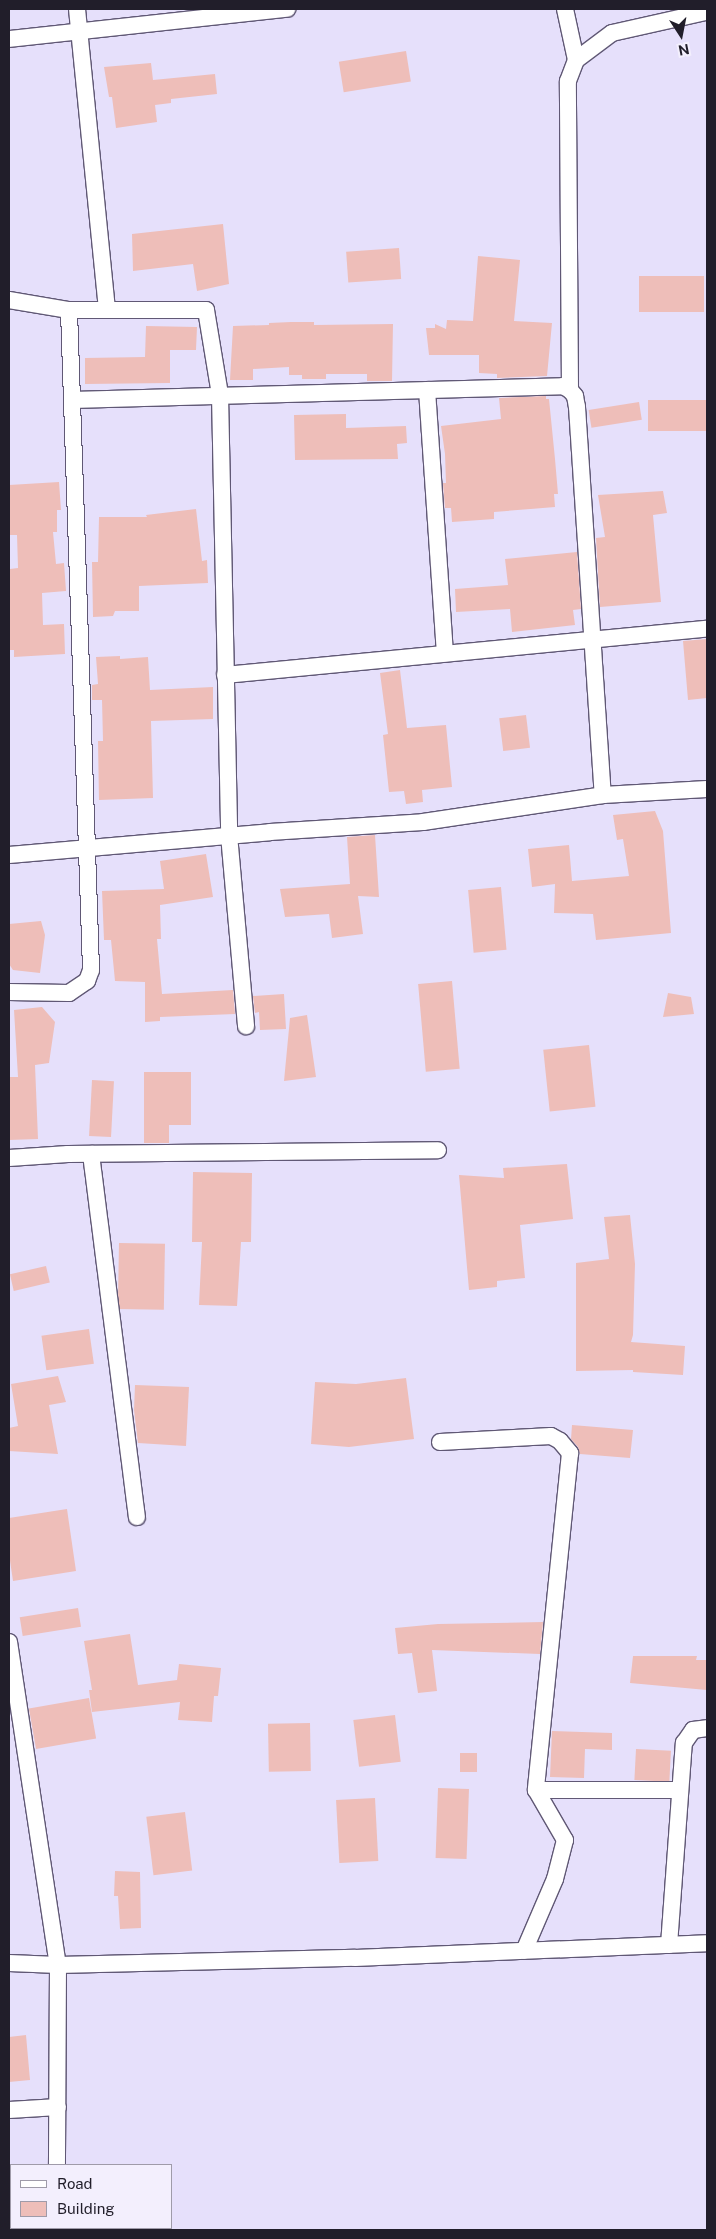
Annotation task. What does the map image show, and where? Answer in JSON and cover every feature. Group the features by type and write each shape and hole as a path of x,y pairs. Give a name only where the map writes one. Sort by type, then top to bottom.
{"street":[{"path":"78,9 108,309"},
{"path":"9,39 80,32 231,11 287,9"},
{"path":"565,9 576,60"},
{"path":"570,390 568,81 576,60 612,33 707,16"},
{"path":"9,300 69,310 206,310 220,394 229,835 246,1026"},
{"path":"9,992 69,993 87,981 91,970 69,310"},
{"path":"72,400 220,394 563,386 570,390 577,406 591,641 603,795"},
{"path":"427,390 445,653"},
{"path":"225,675 707,629"},
{"path":"9,855 229,835 423,822 603,795 707,789"},
{"path":"9,1158 90,1154 438,1150"},
{"path":"90,1154 137,1517"},
{"path":"440,1442 551,1436 560,1441 570,1453 536,1790 565,1840 555,1880 524,1951"},
{"path":"9,1642 58,1965 57,2164"},
{"path":"669,1945 684,1743 693,1730 707,1728"},
{"path":"536,1790 680,1790"},
{"path":"9,1963 58,1965 355,1958 707,1943"},
{"path":"9,2110 58,2106"}],"building":[{"path":"406,51 411,82 344,92 339,62"},
{"path":"151,63 153,80 215,74 217,94 171,99 171,103 155,105 157,122 116,128 112,97 109,97 104,67"},
{"path":"223,224 229,284 197,291 193,264 133,271 132,234"},
{"path":"399,248 401,279 348,283 346,252"},
{"path":"478,256 520,260 514,321 552,323 547,376 497,378 497,374 479,373 479,355 429,355 426,328 435,328 435,324 446,329 447,320 473,321"},
{"path":"639,276 704,276 704,312 639,312"},
{"path":"314,322 314,325 393,324 392,381 367,381 367,374 326,374 326,379 302,379 302,375 289,375 289,367 253,369 253,380 230,380 233,326"},
{"path":"146,326 197,327 196,350 170,350 170,383 85,384 85,358 145,357"},
{"path":"546,396 546,399 549,399 558,494 554,494 555,507 494,512 494,519 452,522 451,508 445,508 443,483 446,483 445,454 441,426 501,419 499,398"},
{"path":"648,400 707,400 707,431 648,431"},
{"path":"639,402 642,420 591,428 589,410"},
{"path":"346,414 346,428 406,426 407,443 397,444 398,459 295,460 294,415"},
{"path":"59,482 61,510 57,510 57,532 53,532 56,564 64,563 66,591 42,593 43,625 64,624 65,654 14,657 14,650 9,650 9,577 10,569 18,568 17,535 9,535 9,485"},
{"path":"663,491 667,513 653,515 661,602 600,607 596,538 605,537 598,495"},
{"path":"196,509 202,561 207,560 208,583 139,586 139,611 115,611 113,616 93,617 92,562 98,562 99,517 147,517 146,515"},
{"path":"577,552 581,609 573,610 575,625 512,632 510,609 456,612 455,589 508,585 505,559"},
{"path":"707,639 707,698 688,700 683,641"},
{"path":"120,656 120,659 148,657 150,690 213,687 213,719 151,721 153,798 99,800 98,741 103,741 102,700 92,700 92,685 98,684 96,657"},
{"path":"400,670 407,728 446,725 452,787 422,790 423,802 406,804 404,791 389,792 383,735 388,734 380,673"},
{"path":"526,715 530,748 503,751 499,718"},
{"path":"655,811 663,831 671,933 596,940 593,914 554,913 555,884 532,887 528,849 569,845 572,881 629,876 623,839 617,840 613,815"},
{"path":"375,835 379,897 358,896 363,934 332,938 329,914 285,917 280,889 350,884 347,837"},
{"path":"206,854 213,897 160,905 161,939 157,939 162,994 233,990 235,1014 160,1017 160,1021 145,1022 145,982 115,981 111,940 104,940 102,891 164,889 160,861"},
{"path":"501,887 506,950 474,953 468,890"},
{"path":"41,921 45,935 40,973 13,970 9,964 9,924"},
{"path":"452,981 460,1069 426,1072 418,984"},
{"path":"668,993 691,997 694,1014 663,1017"},
{"path":"284,994 286,1029 260,1030 259,1012 255,1013 253,996"},
{"path":"42,1007 55,1022 49,1063 35,1065 38,1139 9,1140 9,1077 18,1077 14,1010"},
{"path":"307,1015 316,1077 284,1081 290,1018"},
{"path":"589,1045 595,1107 550,1111 543,1050"},
{"path":"144,1072 191,1072 191,1125 169,1125 169,1143 144,1143"},
{"path":"92,1080 114,1081 111,1137 89,1136"},
{"path":"567,1164 573,1219 520,1225 525,1278 497,1281 497,1287 469,1290 459,1175 504,1178 503,1168"},
{"path":"193,1172 252,1173 251,1242 241,1242 237,1306 199,1305 202,1242 192,1242"},
{"path":"630,1215 635,1264 633,1335 631,1342 685,1346 683,1375 633,1372 633,1370 576,1371 576,1263 609,1259 604,1217"},
{"path":"119,1243 165,1244 164,1310 118,1309"},
{"path":"46,1266 50,1283 14,1291 10,1274"},
{"path":"89,1329 94,1364 46,1370 41,1336"},
{"path":"58,1376 66,1402 49,1405 58,1454 9,1451 9,1428 18,1426 11,1384"},
{"path":"406,1378 414,1439 349,1447 311,1444 315,1382 356,1384"},
{"path":"135,1385 189,1387 186,1446 138,1443 134,1410"},
{"path":"572,1425 633,1430 630,1458 580,1454 578,1447 571,1439"},
{"path":"67,1509 76,1571 13,1581 9,1554 9,1518"},
{"path":"78,1608 81,1627 23,1636 20,1617"},
{"path":"543,1622 540,1654 432,1650 437,1691 418,1693 412,1653 398,1654 395,1628 438,1624"},
{"path":"130,1634 138,1685 177,1680 179,1664 221,1668 218,1696 214,1696 212,1722 178,1720 180,1702 92,1712 89,1690 92,1690 84,1641"},
{"path":"633,1656 697,1656 696,1660 707,1660 707,1690 630,1683"},
{"path":"89,1698 96,1738 36,1749 29,1709"},
{"path":"395,1715 401,1762 359,1767 353,1720"},
{"path":"310,1723 311,1771 269,1772 268,1724"},
{"path":"552,1731 612,1733 612,1750 585,1749 584,1778 550,1777"},
{"path":"636,1749 671,1751 669,1782 634,1780"},
{"path":"460,1753 477,1753 477,1772 460,1772"},
{"path":"438,1788 469,1789 467,1859 436,1858"},
{"path":"375,1798 378,1861 339,1863 336,1800"},
{"path":"185,1812 192,1871 153,1875 146,1817"},
{"path":"115,1871 140,1872 141,1928 120,1929 118,1896 114,1896"},
{"path":"26,2035 30,2080 9,2082 9,2037"}]}
